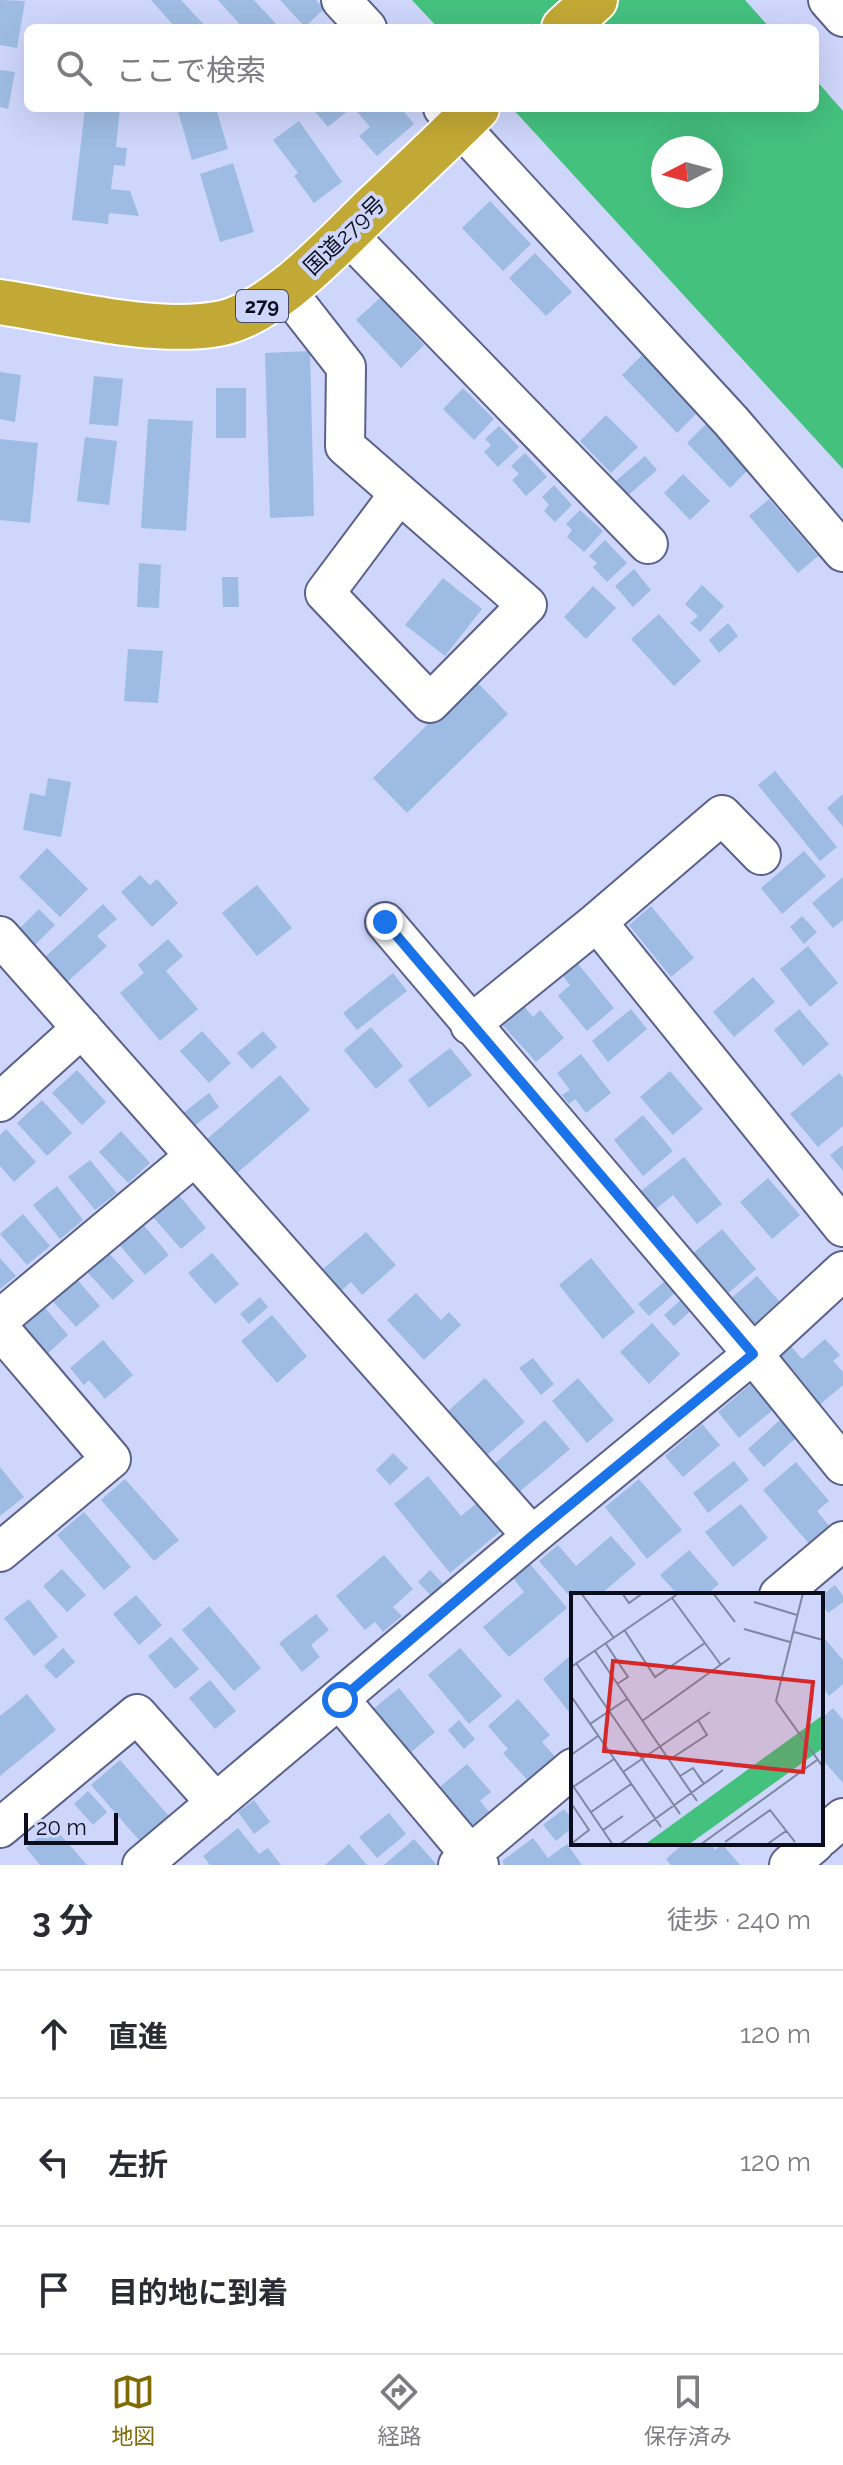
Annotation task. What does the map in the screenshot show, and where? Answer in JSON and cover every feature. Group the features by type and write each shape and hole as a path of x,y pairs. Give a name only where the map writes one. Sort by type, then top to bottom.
{"highway":[{"path":"568,24 595,0"},
{"name":"国道279号","path":"0,302 137,323 177,326 219,324 258,308 285,289 346,233 460,114"}],"street":[{"path":"341,0 363,24"},
{"path":"828,0 843,17"},
{"path":"460,114 843,552"},
{"path":"346,233 648,544"},
{"path":"285,289 346,367 345,446 527,605 430,703 325,593 399,494"},
{"path":"470,1025 722,815 761,855"},
{"path":"385,922 753,1354 843,1465"},
{"path":"597,922 843,1227"},
{"path":"0,936 532,1536"},
{"path":"0,1102 82,1028"},
{"path":"0,1319 195,1156"},
{"path":"142,1865 753,1354 843,1271"},
{"path":"0,1329 111,1459 0,1552"},
{"path":"781,1593 843,1541"},
{"path":"340,1700 469,1862 571,1770"},
{"path":"0,1828 137,1714 216,1803"},
{"path":"823,1835 843,1818"},
{"path":"789,1865 813,1845"}],"shaded area":[{"path":"412,0 745,0 766,24 434,24"},
{"path":"819,84 843,111 843,469 516,112 819,112"}],"building":[{"path":"0,0 25,1 17,48 0,45"},
{"path":"151,0 181,0 203,24 172,24"},
{"path":"218,0 254,0 276,24 239,24"},
{"path":"280,0 316,0 324,9 308,24 302,24"},
{"path":"0,70 15,72 8,109 0,107"},
{"path":"85,112 120,112 116,147 127,148 125,166 114,165 111,189 130,191 139,216 109,213 108,224 72,220"},
{"path":"178,112 217,112 228,149 192,160"},
{"path":"315,112 346,112 328,127"},
{"path":"357,112 404,112 414,124 377,156 359,136 370,127"},
{"path":"299,121 342,182 314,203 294,176 298,173 273,140"},
{"path":"233,163 254,232 220,242 200,174"},
{"path":"490,201 531,244 503,271 462,228"},
{"path":"535,253 572,292 546,316 509,278"},
{"path":"381,297 424,345 401,368 356,320"},
{"path":"310,351 314,516 270,518 265,353"},
{"path":"643,354 699,411 677,433 622,375"},
{"path":"0,372 21,375 15,422 0,419"},
{"path":"94,376 123,379 118,426 89,424"},
{"path":"216,388 246,388 246,438 216,438"},
{"path":"463,388 494,419 474,440 443,409"},
{"path":"606,415 638,447 611,473 580,441"},
{"path":"148,419 193,421 186,531 141,528"},
{"path":"706,424 749,469 730,488 687,443"},
{"path":"499,426 519,447 498,467 484,452 491,445 485,439"},
{"path":"85,437 117,441 109,505 77,501"},
{"path":"0,439 38,443 30,523 0,520"},
{"path":"525,453 547,477 526,496 512,480 519,474 511,466"},
{"path":"645,456 657,470 624,499 611,485"},
{"path":"683,474 710,501 690,520 664,493"},
{"path":"554,485 572,505 555,522 544,511 549,505 542,497"},
{"path":"769,499 818,556 798,573 749,516"},
{"path":"580,510 603,531 584,552 567,537 572,530 566,524"},
{"path":"605,540 627,563 607,582 593,567 597,563 589,556"},
{"path":"139,563 161,565 159,608 137,607"},
{"path":"634,569 651,590 633,607 615,586"},
{"path":"222,577 238,577 239,607 223,607"},
{"path":"443,578 482,609 445,656 405,625"},
{"path":"702,585 724,606 700,632 690,623 698,616 685,604"},
{"path":"593,586 616,608 586,639 564,617"},
{"path":"659,614 701,661 674,686 631,639"},
{"path":"728,623 738,636 719,653 709,640"},
{"path":"128,649 163,651 158,703 124,701"},
{"path":"474,679 508,714 407,813 373,778"},
{"path":"775,771 837,847 820,861 758,785"},
{"path":"48,778 71,782 61,837 23,830 30,793 45,796"},
{"path":"843,794 843,827 827,808"},
{"path":"47,848 88,889 60,917 19,877"},
{"path":"804,851 826,876 782,914 761,888"},
{"path":"140,875 150,885 157,879 178,903 152,927 121,892"},
{"path":"843,877 843,920 833,928 812,903"},
{"path":"257,885 292,928 257,956 222,913"},
{"path":"103,904 117,919 97,936 107,946 66,983 44,958"},
{"path":"651,906 694,958 671,977 629,925"},
{"path":"39,909 55,925 30,950 14,934"},
{"path":"802,916 817,932 804,944 790,927"},
{"path":"168,939 183,956 166,971 198,1009 160,1041 120,993 144,973 138,965"},
{"path":"808,946 838,983 810,1007 780,969"},
{"path":"575,960 614,1008 587,1031 558,996 570,985 560,972"},
{"path":"393,973 407,991 357,1030 343,1013"},
{"path":"753,977 775,1002 734,1037 713,1012"},
{"path":"521,1003 533,1017 540,1010 564,1038 536,1062 500,1022"},
{"path":"631,1009 647,1029 608,1062 592,1041"},
{"path":"799,1009 829,1044 803,1066 774,1030"},
{"path":"371,1027 403,1066 376,1089 344,1050"},
{"path":"202,1031 231,1063 209,1083 180,1051"},
{"path":"263,1031 277,1047 252,1069 237,1053"},
{"path":"450,1048 472,1075 429,1108 408,1080"},
{"path":"581,1054 611,1093 586,1113 575,1099 569,1104 562,1095 570,1090 557,1073"},
{"path":"77,1070 106,1102 82,1125 52,1093"},
{"path":"670,1071 703,1109 673,1135 640,1097"},
{"path":"839,1073 843,1078 843,1126 818,1147 790,1114"},
{"path":"280,1075 310,1110 236,1174 206,1140"},
{"path":"209,1093 219,1107 193,1127 183,1113"},
{"path":"42,1100 72,1133 47,1156 17,1123"},
{"path":"643,1115 673,1151 643,1176 614,1140"},
{"path":"6,1129 36,1162 14,1182 0,1166 0,1135"},
{"path":"121,1131 150,1163 128,1183 99,1152"},
{"path":"843,1145 843,1171 830,1155"},
{"path":"684,1157 722,1204 697,1224 673,1195 656,1209 641,1191"},
{"path":"90,1160 117,1193 95,1210 68,1177"},
{"path":"768,1178 800,1215 772,1239 740,1202"},
{"path":"57,1186 83,1220 60,1239 33,1205"},
{"path":"178,1194 206,1228 181,1249 152,1216"},
{"path":"23,1214 50,1246 27,1265 0,1234"},
{"path":"141,1222 169,1255 145,1275 117,1242"},
{"path":"722,1229 756,1269 725,1296 691,1255"},
{"path":"366,1232 396,1265 362,1295 351,1282 342,1290 323,1269"},
{"path":"108,1252 134,1281 113,1300 87,1272"},
{"path":"212,1253 239,1284 215,1304 188,1273"},
{"path":"0,1258 16,1276 0,1289"},
{"path":"591,1258 635,1312 603,1339 559,1285"},
{"path":"74,1276 100,1306 76,1327 50,1298"},
{"path":"757,1276 780,1302 751,1327 728,1301"},
{"path":"665,1281 676,1292 649,1316 638,1304"},
{"path":"416,1293 441,1320 449,1312 461,1325 424,1360 387,1320"},
{"path":"686,1295 696,1306 674,1326 664,1315"},
{"path":"260,1297 268,1307 249,1324 240,1314"},
{"path":"41,1303 68,1335 46,1355 18,1323"},
{"path":"272,1315 307,1356 277,1383 241,1341"},
{"path":"652,1323 680,1354 649,1384 620,1352"},
{"path":"825,1339 840,1355 833,1361 843,1372 843,1385 816,1408 774,1359 790,1345 802,1359"},
{"path":"103,1340 133,1375 105,1399 89,1380 84,1385 70,1368"},
{"path":"533,1358 554,1384 541,1395 519,1368"},
{"path":"485,1378 525,1422 487,1455 448,1411"},
{"path":"578,1378 614,1420 587,1443 552,1401"},
{"path":"752,1383 774,1409 739,1438 718,1412"},
{"path":"782,1418 798,1436 764,1467 748,1449"},
{"path":"545,1420 570,1449 517,1494 492,1466"},
{"path":"702,1424 720,1445 683,1477 665,1456"},
{"path":"393,1453 408,1468 390,1485 376,1470"},
{"path":"734,1461 749,1480 708,1513 693,1493"},
{"path":"796,1462 829,1501 817,1511 830,1527 810,1545 763,1490"},
{"path":"0,1467 24,1497 0,1516"},
{"path":"428,1476 461,1516 483,1498 507,1526 450,1573 394,1504"},
{"path":"125,1479 179,1540 154,1561 101,1500"},
{"path":"639,1479 682,1530 647,1559 605,1507"},
{"path":"741,1504 768,1538 733,1567 705,1532"},
{"path":"84,1512 131,1567 104,1590 57,1535"},
{"path":"611,1536 636,1564 602,1593 571,1593 571,1598 539,1561 558,1545 576,1566"},
{"path":"689,1550 719,1584 708,1593 676,1593 660,1575"},
{"path":"384,1555 413,1589 393,1607 402,1616 383,1632 375,1622 365,1630 336,1596"},
{"path":"530,1564 567,1608 509,1657 483,1627 524,1592 513,1578"},
{"path":"62,1569 86,1595 67,1612 43,1586"},
{"path":"430,1570 449,1590 437,1602 418,1582"},
{"path":"835,1585 843,1596 843,1602 828,1613 823,1606 823,1594"},
{"path":"136,1595 162,1625 139,1645 113,1614"},
{"path":"29,1599 58,1637 34,1656 4,1618"},
{"path":"209,1606 261,1668 234,1691 182,1630"},
{"path":"316,1614 329,1630 311,1645 320,1657 302,1672 279,1643"},
{"path":"171,1637 199,1669 175,1689 148,1656"},
{"path":"826,1640 843,1660 843,1684 829,1696 823,1688 823,1642"},
{"path":"63,1648 75,1662 56,1679 44,1666"},
{"path":"460,1648 502,1696 469,1724 428,1675"},
{"path":"571,1655 571,1714 543,1679"},
{"path":"210,1680 236,1711 215,1729 189,1698"},
{"path":"399,1688 435,1732 403,1759 367,1714"},
{"path":"27,1694 56,1730 0,1776 0,1716"},
{"path":"518,1699 550,1735 542,1742 558,1760 531,1784 503,1753 508,1749 488,1726"},
{"path":"833,1708 843,1720 843,1783 823,1760 823,1717"},
{"path":"459,1720 475,1739 464,1749 448,1730"},
{"path":"120,1760 174,1822 145,1847 91,1785"},
{"path":"467,1764 491,1792 480,1801 491,1814 469,1833 434,1792"},
{"path":"88,1791 107,1812 93,1825 74,1804"},
{"path":"254,1800 270,1822 254,1834 238,1812"},
{"path":"564,1809 571,1818 571,1829 556,1841 543,1825"},
{"path":"389,1813 406,1834 377,1858 359,1837"},
{"path":"52,1825 87,1865 40,1865 26,1848"},
{"path":"238,1828 259,1854 268,1848 281,1865 210,1865 203,1856"},
{"path":"533,1838 548,1858 567,1844 582,1865 504,1865 502,1861"},
{"path":"414,1839 437,1865 384,1865"},
{"path":"349,1844 367,1865 325,1865"},
{"path":"682,1845 711,1845 715,1850 723,1845 740,1865 671,1865 666,1859"}],"route":[{"path":"340,1700 532,1536 753,1354 385,922"}]}
